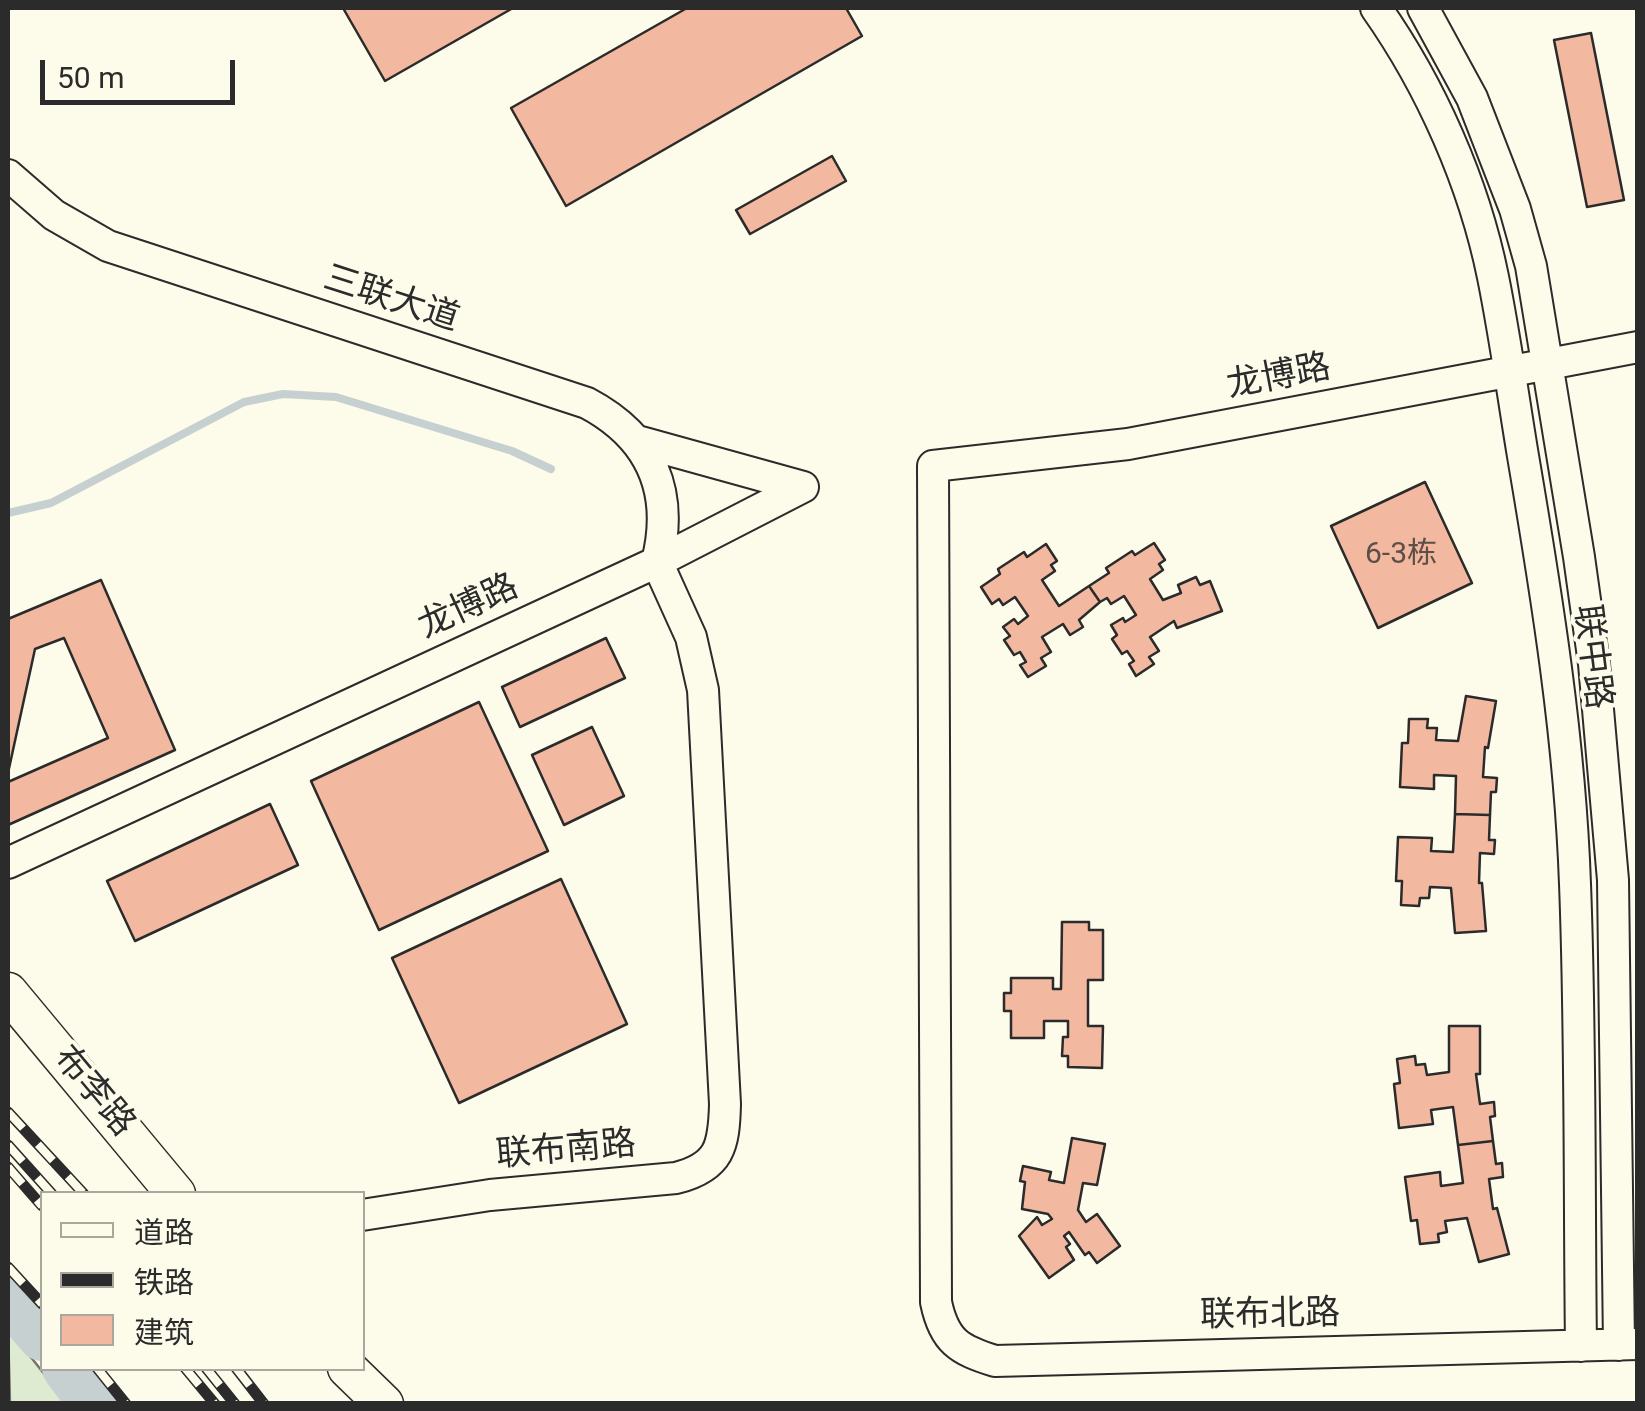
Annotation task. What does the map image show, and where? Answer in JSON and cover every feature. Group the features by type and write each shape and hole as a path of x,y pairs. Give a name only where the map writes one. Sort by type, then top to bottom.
{"main road":[{"name":"布李路","path":"8,992 174,1191"},
{"path":"350,1371 384,1404"}],"street":[{"name":"联中路","path":"1376,8 1412,65 1460,167 1493,274 1556,669 1574,864 1581,1346"},
{"name":"联中路","path":"1422,8 1472,98 1502,172 1531,266 1623,818 1614,880 1628,1344"},
{"name":"三联大道","path":"8,175 54,215 108,246 587,403 623,426 649,459 662,499 664,520 657,562"},
{"name":"龙博路","path":"936,1302 933,466 1128,444 1638,347"},
{"name":"龙博路","path":"8,863 657,562 803,487 637,442"},
{"name":"联布南路","path":"365,1215 490,1195 676,1178 699,1172 719,1152 725,1104 704,690 691,637 657,562"},
{"name":"联布北路","path":"936,1302 941,1325 954,1343 996,1361 1628,1344"}],"green space":[{"path":"8,1328 67,1403 10,1403"}],"building":[{"path":"343,8 513,8 385,81"},
{"path":"687,8 846,8 862,36 566,206 511,108"},
{"path":"1591,33 1624,200 1587,207 1554,40"},
{"path":"832,156 846,181 750,234 736,210"},
{"path":"1425,482 1472,583 1378,628 1331,526"},
{"path":"1154,543 1165,560 1159,564 1163,570 1150,579 1163,600 1181,593 1178,585 1196,577 1200,585 1210,581 1222,611 1177,628 1174,621 1150,637 1159,651 1149,657 1154,664 1136,676 1129,664 1134,661 1127,651 1122,654 1112,639 1117,635 1111,625 1136,615 1124,596 1111,604 1107,598 1100,602 1089,586 1109,573 1106,568 1132,551 1135,555"},
{"path":"1046,544 1057,561 1051,565 1055,571 1042,580 1059,606 1089,586 1100,602 1079,620 1083,627 1070,635 1063,624 1042,637 1051,652 1041,658 1046,666 1028,677 1020,665 1026,662 1020,652 1014,655 1004,640 1010,636 1003,627 1014,619 1018,624 1028,616 1015,597 1003,605 999,599 992,604 981,587 1000,574 998,569 1024,552 1027,557"},
{"path":"101,580 175,750 8,825 8,782 108,738 64,638 35,649 8,773 8,619"},
{"path":"606,638 625,678 520,727 502,687"},
{"path":"1466,696 1496,701 1488,748 1485,747 1483,777 1497,778 1496,792 1491,792 1490,815 1455,814 1456,776 1434,775 1434,789 1400,787 1402,743 1408,743 1409,719 1428,719 1427,728 1437,728 1436,740 1458,741"},
{"path":"479,702 548,851 379,930 311,781"},
{"path":"592,727 624,796 564,825 532,755"},
{"path":"270,804 298,865 135,941 107,881"},
{"path":"1455,814 1490,815 1489,840 1495,840 1494,854 1480,853 1479,883 1486,931 1455,933 1451,888 1430,887 1429,898 1420,898 1419,906 1401,905 1402,881 1396,881 1398,837 1432,838 1431,851 1453,852"},
{"path":"561,879 627,1024 459,1103 392,958"},
{"path":"1062,922 1089,922 1089,930 1103,930 1103,980 1088,980 1088,1026 1103,1026 1102,1068 1068,1067 1068,1056 1062,1056 1068,1021 1044,1021 1044,1038 1011,1038 1011,1011 1004,1011 1004,993 1011,993 1011,978 1053,978 1053,989 1061,989"},
{"path":"1449,1026 1480,1026 1480,1074 1476,1074 1480,1104 1494,1102 1495,1116 1490,1117 1493,1141 1458,1145 1453,1107 1431,1110 1433,1124 1399,1128 1394,1084 1400,1083 1397,1059 1415,1056 1416,1065 1425,1064 1427,1075 1449,1072"},
{"path":"1072,1138 1105,1144 1097,1185 1083,1183 1078,1210 1086,1222 1097,1214 1120,1246 1097,1263 1089,1252 1085,1255 1069,1232 1064,1236 1074,1260 1049,1278 1019,1236 1037,1217 1042,1225 1052,1219 1048,1214 1022,1209 1025,1182 1020,1181 1023,1166 1051,1172 1049,1180 1064,1183"},
{"path":"1493,1141 1496,1164 1502,1163 1503,1177 1489,1179 1493,1209 1497,1208 1509,1254 1479,1262 1467,1218 1445,1221 1447,1232 1438,1234 1439,1242 1420,1244 1417,1220 1411,1221 1405,1177 1440,1172 1441,1186 1463,1183 1458,1145"}],"waterway":[{"path":"8,513 51,503 244,402 283,394 336,397 512,451 551,469"},
{"path":"8,1298 40,1335"},
{"path":"68,1371 93,1404"}],"railway":[{"path":"8,1112 81,1191"},
{"path":"8,1145 49,1191"},
{"path":"8,1167 40,1204"},
{"path":"8,1267 40,1302"},
{"path":"99,1371 126,1404"},
{"path":"188,1371 215,1404"},
{"path":"208,1371 235,1404"},
{"path":"238,1371 264,1404"}]}
